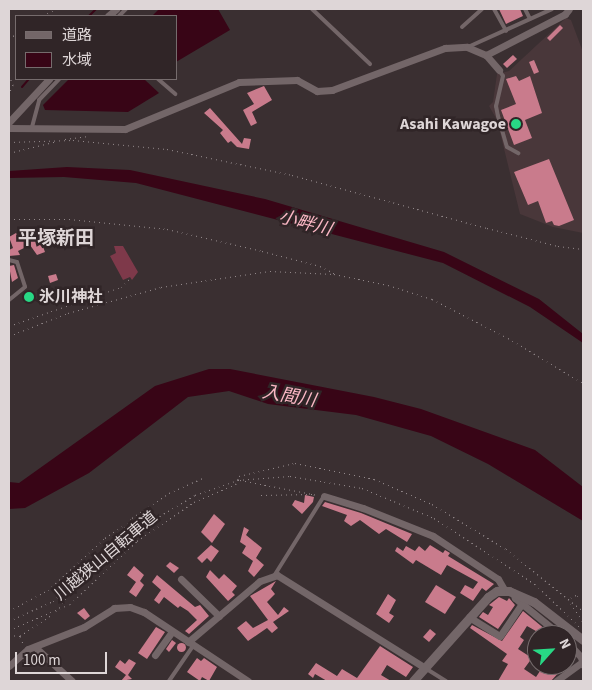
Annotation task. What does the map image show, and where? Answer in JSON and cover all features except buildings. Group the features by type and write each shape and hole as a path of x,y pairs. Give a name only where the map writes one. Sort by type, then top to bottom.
{"street":[{"path":"486,55 565,14 569,9"},
{"path":"9,128 125,129 239,82 297,80 317,91 332,90 445,48 467,47 486,55 499,70"},
{"path":"9,122 48,80"},
{"path":"320,495 385,516 433,536 498,579 509,592 548,625"},
{"path":"191,644 219,616 260,581 274,576 283,578 425,668"},
{"path":"181,579 219,616"},
{"path":"413,681 469,617 492,594 509,592 545,609 583,640"},
{"path":"469,617 500,636 522,603"},
{"path":"9,666 32,648 84,627 114,608 130,607 144,612 248,681"},
{"path":"155,655 172,632"},
{"path":"32,648 72,681"},
{"path":"556,681 582,664 581,657 577,653"}],"lane":[{"path":"312,9 370,64"},
{"path":"462,27 482,9"},
{"path":"494,9 506,31"},
{"path":"525,9 530,19"},
{"path":"467,47 552,9"},
{"path":"499,70 502,76 496,106 498,116 507,147 518,153"},
{"path":"32,127 39,100 58,80"},
{"path":"159,80 175,94"},
{"path":"9,260 16,262 25,287 9,300"},
{"path":"274,576 320,495"},
{"path":"169,681 191,644"},
{"path":"425,668 446,681"}],"path":[{"path":"9,74 12,86 9,94"},
{"path":"9,152 93,135"},
{"path":"9,142 61,140 128,144 210,158 292,176 541,242 583,249"},
{"path":"9,219 69,218 167,229 272,253 320,266 334,274"},
{"path":"9,336 68,312 161,287 270,271 334,274 388,285 432,300 508,338 583,383"},
{"path":"9,326 121,287 130,279"},
{"name":"川越狭山自転車道","path":"9,630 70,604 120,555 155,527 206,496 236,484 246,474 295,463 374,479 424,500 469,526 569,598 583,611"},
{"path":"9,611 48,590 105,538 169,493 203,478"},
{"path":"9,621 47,605 77,584 157,516 195,495 239,480 320,495"},
{"path":"261,495 320,495"},
{"path":"20,636 54,612 126,524"},
{"path":"583,598 576,595 569,598 583,622"},
{"path":"9,608 13,609"},
{"path":"580,627 583,630"},
{"path":"9,635 20,636 32,648"}],"shaded area":[{"path":"566,18 571,20 583,52 583,233 553,227 520,214 497,120 489,106 493,102 497,74 509,71"},
{"path":"114,246 123,246 138,272 132,280 130,277 123,280 110,256 116,253"}],"water":[{"path":"159,9 218,9 230,30 178,61 178,15 153,15"},
{"path":"68,80 145,80 159,93 128,112 45,110 43,105"},
{"name":"小畔川","path":"67,167 130,170 265,199 444,252 539,299 583,334 583,343 530,307 443,263 136,183 64,177 9,178 9,171"},
{"name":"入間川","path":"209,369 230,369 374,397 421,409 535,450 583,487 583,521 488,464 431,436 356,415 268,404 229,391 188,397 89,473 25,508 9,509 9,482 19,483 155,386"}],"waterway":[{"path":"90,15 96,9"},
{"path":"22,87 28,80"}],"place":[{"name":"Asahi Kawagoe","path":"516,124"},
{"name":"氷川神社","path":"29,297"}],"district":[{"name":"平塚新田","path":"56,239"}]}
